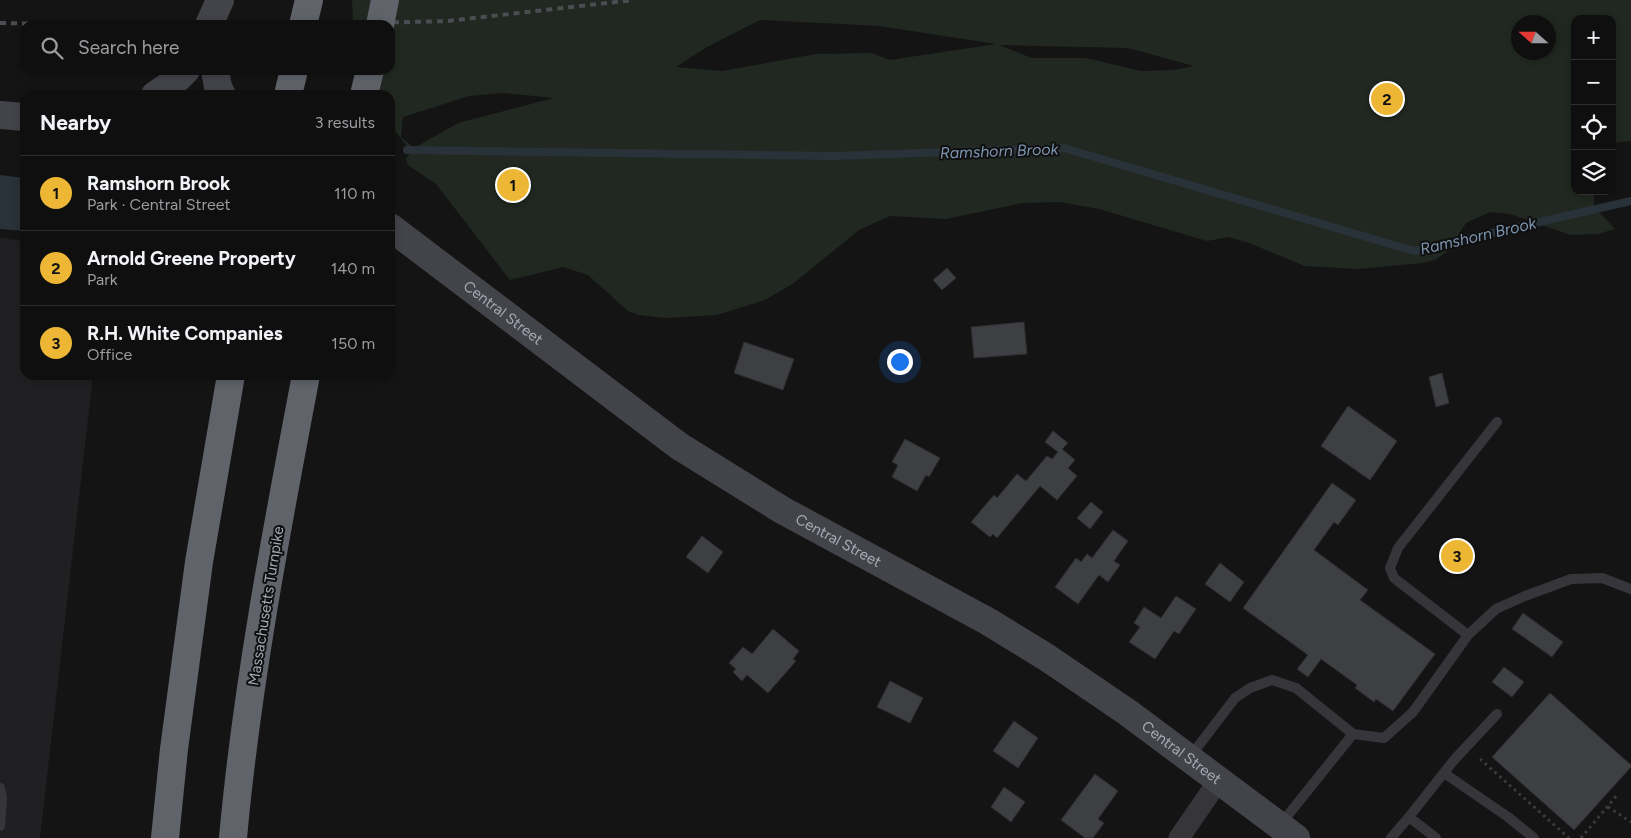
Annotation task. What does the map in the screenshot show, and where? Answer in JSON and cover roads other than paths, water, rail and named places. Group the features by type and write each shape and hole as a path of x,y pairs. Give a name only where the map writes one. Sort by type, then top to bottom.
{"highway":[{"path":"304,20 309,0"},
{"path":"381,20 385,0"},
{"path":"289,90 293,75"},
{"path":"365,90 369,75"},
{"path":"165,838 174,749 199,562 230,380"},
{"name":"Massachusetts Turnpike","path":"234,838 244,745 260,637 305,380"}],"street":[{"path":"197,0 206,20"},
{"path":"210,20 220,0"},
{"path":"163,90 181,75"},
{"path":"217,75 220,90"},
{"path":"0,115 20,117"},
{"name":"Central Street","path":"395,231 679,446 782,510 1022,641 1096,690 1190,757 1288,832"},
{"path":"1179,838 1220,780"}],"lane":[{"path":"1468,635 1394,578 1390,568 1398,548 1496,422"},
{"path":"1190,757 1235,698 1250,688 1272,680 1296,688 1353,734 1384,738 1413,712 1468,635 1496,610 1525,596 1571,579 1602,578 1631,589"},
{"path":"1391,838 1444,773 1497,714"},
{"path":"1288,832 1353,734"},
{"path":"1444,773 1508,817 1534,838"},
{"path":"0,788 2,798 0,826"},
{"path":"1409,818 1436,838"}],"waterway":[{"name":"Ramshorn Brook","path":"407,150 834,156 1064,148 1414,251 1631,201"}],"railway":[{"path":"395,22 448,21 633,0"},
{"path":"0,23 20,23"}],"place":[{"name":"Arnold Greene Property","path":"1387,99"},
{"name":"Ramshorn Brook","path":"513,185"},
{"name":"R.H. White Companies","path":"1457,556"}]}
